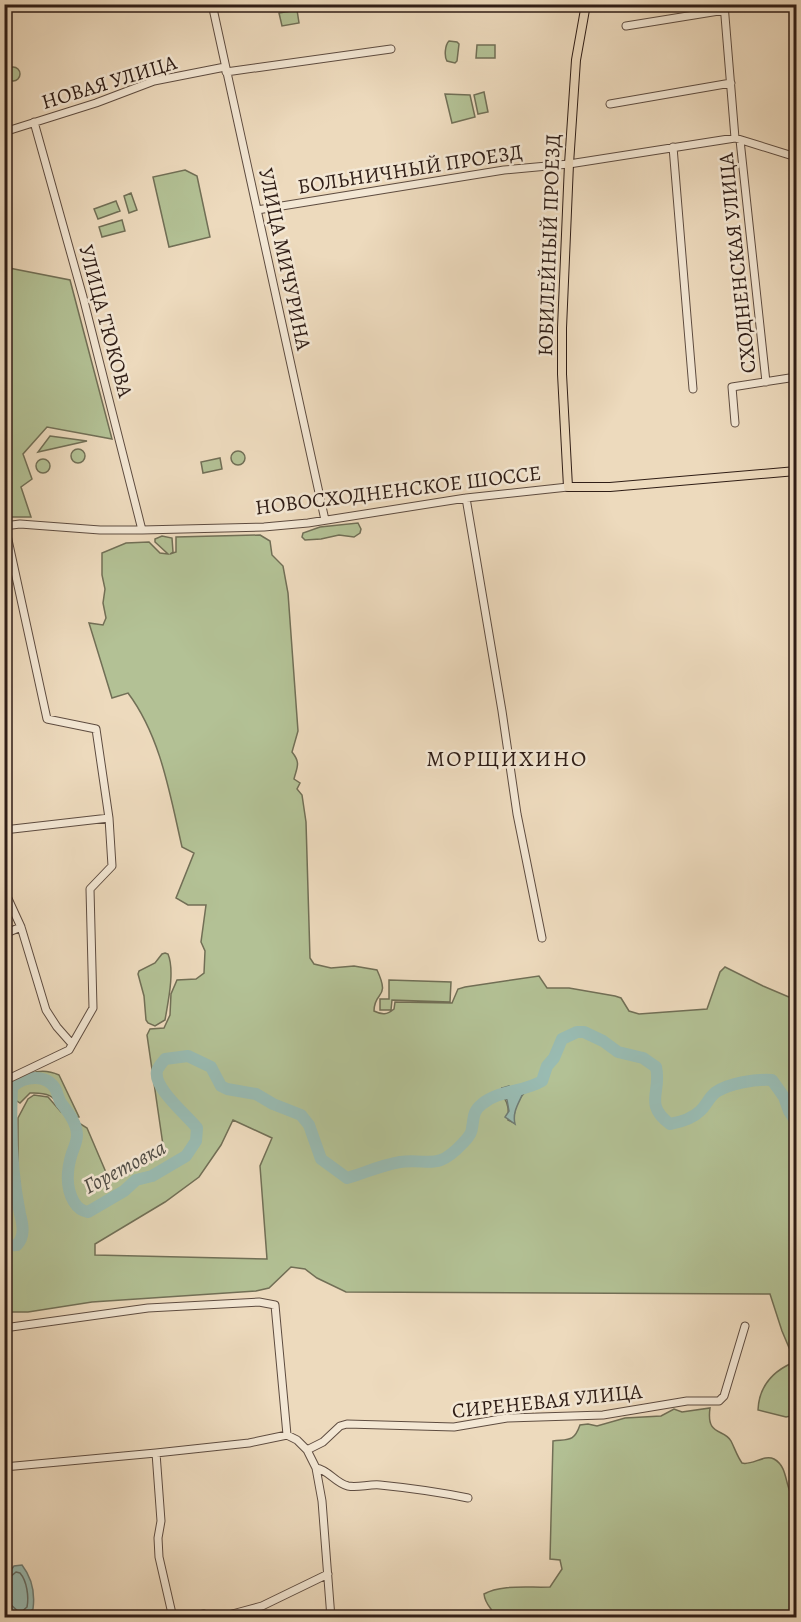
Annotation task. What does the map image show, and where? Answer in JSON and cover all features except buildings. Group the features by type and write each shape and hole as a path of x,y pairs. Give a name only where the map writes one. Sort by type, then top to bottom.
{"main road":[{"name":"ЮБИЛЕЙНЫЙ ПРОЕЗД","path":"568,487 562,328 569,164 577,53 586,4"},
{"name":"НОВОСХОДНЕНСКОЕ ШОССЕ","path":"568,487 610,487 796,471"}],"street":[{"name":"УЛИЦА МИЧУРИНА","path":"212,4 325,520"},
{"path":"626,26 724,7"},
{"name":"СХОДНЕНСКАЯ УЛИЦА","path":"724,7 766,382"},
{"name":"НОВАЯ УЛИЦА","path":"4,132 154,81 226,69 391,49"},
{"path":"610,104 731,83"},
{"name":"УЛИЦА ТЮКОВА","path":"34,122 83,297 142,530"},
{"name":"БОЛЬНИЧНЫЙ ПРОЕЗД","path":"258,210 504,170 569,164 738,139"},
{"path":"738,139 796,157"},
{"path":"673,147 693,389"},
{"path":"735,423 732,387 796,377"},
{"name":"НОВОСХОДНЕНСКОЕ ШОССЕ","path":"5,526 20,524 100,530 264,527 466,498 568,487"},
{"path":"466,498 502,711 516,814 542,938"},
{"path":"4,1081 69,1050 93,1008 90,889 112,866 109,818 96,729 47,718 5,526"},
{"path":"4,830 109,818"},
{"path":"4,890 21,927 46,1010 72,1044"},
{"path":"4,933 21,927"},
{"path":"4,1328 155,1307 259,1302 275,1305 287,1434"},
{"name":"СИРЕНЕВАЯ УЛИЦА","path":"306,1450 323,1442 340,1426 347,1424 454,1427 507,1418 603,1415 687,1401 719,1401 724,1396 745,1326"},
{"path":"4,1467 156,1454 249,1443 287,1434 297,1440 306,1450 316,1468 322,1501 331,1617"},
{"path":"156,1454 161,1521 158,1538 159,1557 173,1617"},
{"path":"316,1468 322,1469 345,1486 374,1485 411,1488 468,1498"},
{"path":"225,1616 262,1606 328,1574"},
{"path":"185,1617 204,1614"}],"green space":[{"path":"297,10 299,23 282,26 279,13"},
{"path":"449,41 459,44 455,63 446,59 446,48"},
{"path":"477,45 495,45 495,58 476,58"},
{"path":"10,67 16,67 20,74 16,81 10,81 6,77 6,71"},
{"path":"484,92 488,112 478,114 474,95"},
{"path":"445,94 470,95 475,117 452,123"},
{"path":"185,170 197,176 210,237 169,247 153,177"},
{"path":"131,193 137,210 129,213 124,196"},
{"path":"116,201 120,211 98,219 94,209"},
{"path":"122,220 125,231 102,237 99,227"},
{"path":"4,267 70,280 112,439 47,427 23,454 32,479 21,487 31,517 5,517"},
{"path":"50,436 87,441 38,452"},
{"path":"75,449 81,449 85,456 81,463 75,463 71,459 71,453"},
{"path":"235,451 241,451 245,458 241,465 235,465 231,461 231,455"},
{"path":"220,458 222,469 203,473 201,462"},
{"path":"40,459 46,459 50,466 46,473 40,473 36,469 36,463"},
{"path":"358,523 360,533 354,537 339,535 305,540 302,537 303,533 320,527"},
{"path":"260,535 270,541 272,555 283,566 288,593 298,731 292,752 297,762 294,779 300,783 297,789 302,795 306,822 310,958 314,964 331,968 354,966 377,970 382,991 376,1000 374,1011 387,1013 394,1009 395,1002 452,1003 458,989 539,976 547,988 569,988 621,998 629,1011 639,1014 707,1009 720,972 725,967 796,1000 796,1415 786,1417 758,1410 761,1394 768,1381 778,1371 792,1363 790,1350 770,1294 346,1292 317,1278 305,1269 291,1267 269,1288 256,1291 92,1302 28,1312 5,1312 4,1197 13,1195 20,1183 18,1118 28,1099 34,1095 48,1097 61,1112 70,1117 54,1099 45,1094 30,1093 20,1103 10,1093 14,1086 25,1077 37,1072 52,1072 59,1075 79,1117 71,1118 87,1128 108,1177 164,1152 147,1035 150,1029 164,1028 170,1015 171,994 177,980 196,979 204,973 205,951 201,942 206,905 188,905 176,898 194,853 182,847 163,767 149,728 128,693 112,698 89,623 103,625 106,618 103,603 105,589 102,575 102,553 126,543 149,542 160,553 168,554 155,542 155,539 162,536 172,538 173,552 170,554 176,552 176,537","holes":["533,1086 521,1097 516,1106 514,1123 508,1120 508,1106 501,1095 502,1088 513,1090","233,1120 272,1138 260,1166 267,1259 95,1255 95,1244 165,1202 199,1177 221,1145"]},
{"path":"165,953 168,954 171,969 169,996 165,1020 155,1026 146,1020 144,996 138,974"},
{"path":"389,980 451,982 450,1002 392,1000 391,1010 380,1010 380,999 389,999"},
{"path":"710,1408 709,1417 713,1428 728,1437 742,1463 766,1458 774,1459 785,1473 789,1490 796,1499 796,1617 496,1617 484,1594 507,1588 550,1587 562,1569 560,1560 550,1559 553,1441 573,1437 580,1425 597,1426 625,1418 661,1416 674,1409 682,1412"}],"water":[{"path":"509,1086 510,1089 534,1086 523,1093 516,1108 515,1124 505,1117 509,1111 507,1100 501,1095 502,1088"},
{"path":"22,1565 32,1586 33,1609 23,1617 13,1617 6,1609 5,1578 14,1566"}],"waterway":[{"name":"Горетовка","path":"4,1246 17,1245 22,1234 12,1151 12,1087 23,1080 35,1078 52,1085 74,1122 77,1137 69,1165 68,1184 75,1204 88,1212 124,1191 136,1180 152,1176 186,1156 196,1141 197,1128 165,1093 157,1078 158,1070 165,1059 188,1056 211,1067 221,1086 256,1094 273,1104 301,1115 309,1125 321,1159 347,1178 393,1163 433,1162 446,1158 469,1136 474,1114 479,1107 496,1096 542,1081 547,1066 554,1058 562,1039 577,1032 584,1032 603,1041 618,1052 643,1058 656,1067 655,1104 662,1117 670,1124 693,1116 714,1094 728,1086 765,1080 772,1080 784,1097 796,1122"}],"district":[{"name":"МОРЩИХИНО","path":"507,758"}]}
